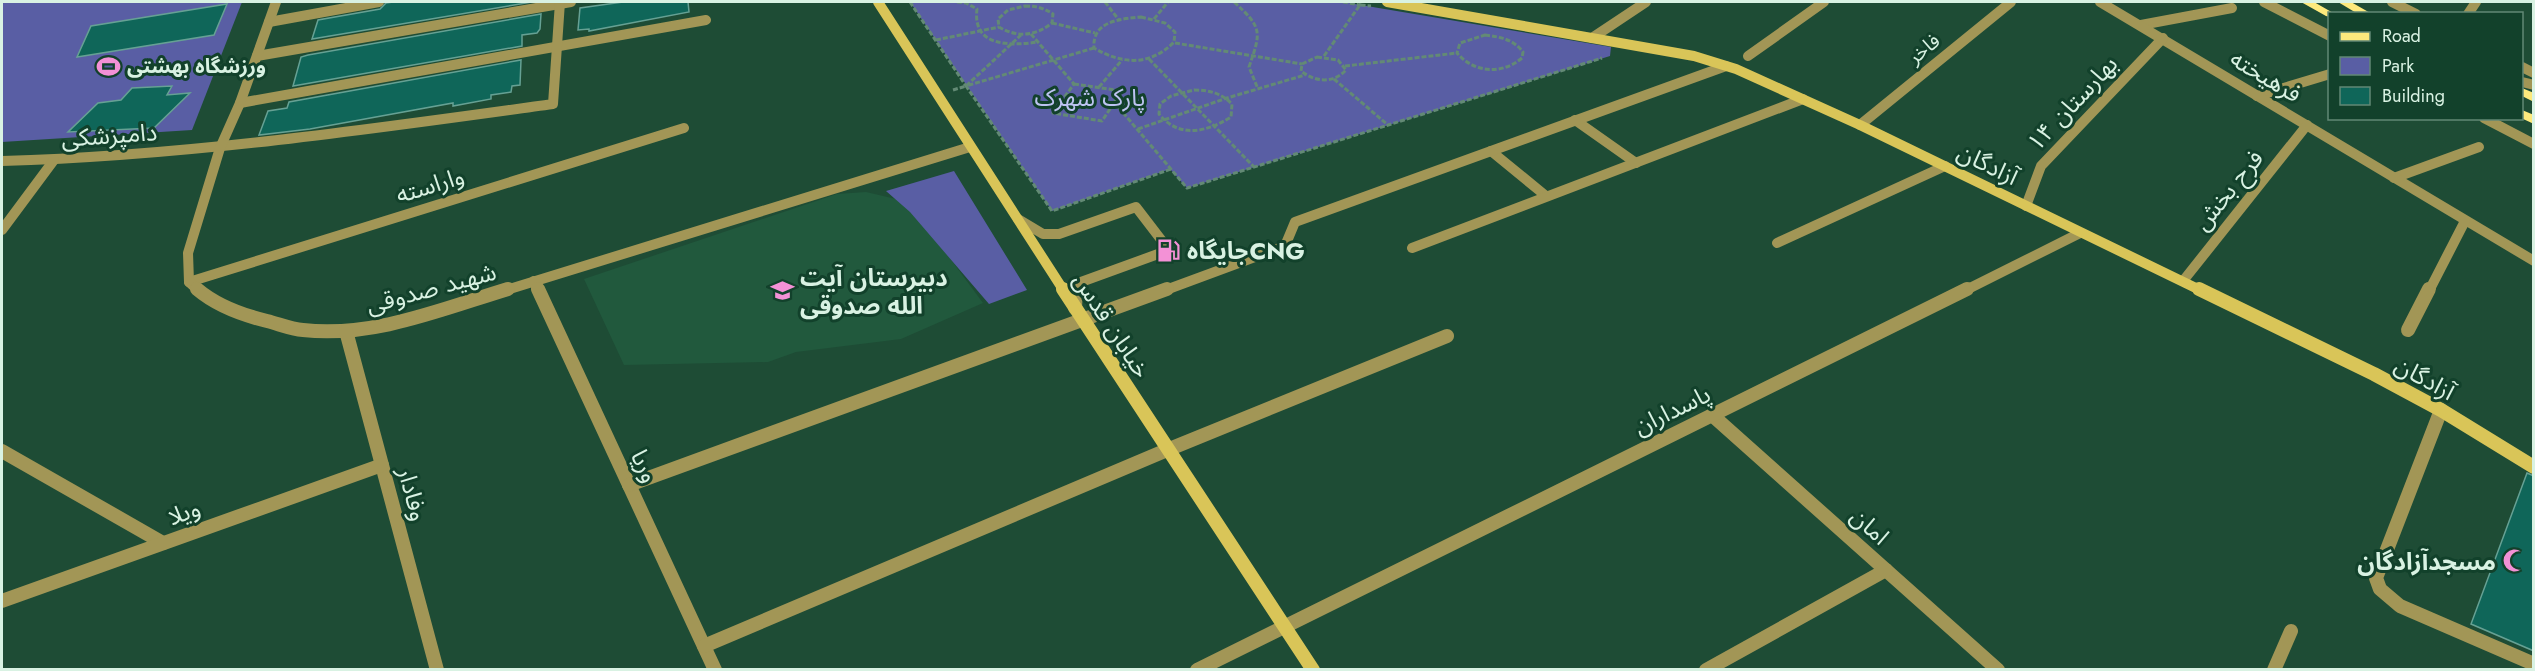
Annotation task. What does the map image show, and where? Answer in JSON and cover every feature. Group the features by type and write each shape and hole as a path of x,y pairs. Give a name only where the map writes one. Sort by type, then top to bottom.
{"main road":[{"path":"2307,2 2328,13"},
{"path":"2344,2 2363,12"}],"street":[{"path":"189,282 188,253 220,148 240,103 276,2"},
{"path":"269,22 379,2"},
{"path":"257,56 560,2 571,2"},
{"path":"557,47 560,2"},
{"name":"خیابان قدس","path":"878,2 1167,450 1313,669"},
{"name":"آزادگان","path":"1392,2 1694,56 1726,66 1860,125 2343,358 2441,410 2534,467"},
{"path":"1592,38 1646,2"},
{"path":"1748,56 1824,2"},
{"name":"فاخر","path":"1860,125 2011,2"},
{"name":"فرهیخته","path":"2100,2 2534,261"},
{"path":"2264,2 2328,35"},
{"path":"2392,2 2412,12"},
{"path":"2141,25 2232,8"},
{"path":"240,103 706,20"},
{"name":"بهارستان ۱۴","path":"2026,206 2041,166 2163,38"},
{"name":"دامپزشکی","path":"2,160 54,160 220,148 553,104 557,47"},
{"path":"629,484 1285,246 1295,222 1726,66"},
{"path":"2257,96 2328,75"},
{"path":"1412,248 1803,99"},
{"path":"1575,120 1636,163"},
{"path":"2488,120 2534,144"},
{"name":"فرح بخش","path":"2183,281 2307,125"},
{"name":"واراسته","path":"189,282 684,128"},
{"name":"شهید صدوقی","path":"189,282 212,302 254,318 302,330 346,331 401,322 970,147"},
{"path":"2394,178 2479,147"},
{"path":"1491,151 1546,196"},
{"path":"2,230 54,160"},
{"path":"1777,243 1945,166"},
{"path":"1018,219 1043,234 1059,234 1136,207 1169,250 1082,282 1076,289 1075,308"},
{"path":"2408,330 2465,221"},
{"name":"پاسداران","path":"1197,669 2080,233"},
{"name":"وریا","path":"534,281 715,669"},
{"name":"وفادار","path":"346,331 437,669"},
{"path":"704,646 1167,450 1447,336"},
{"path":"2441,410 2376,578 2380,589 2400,606 2534,664"},
{"name":"امان","path":"1712,415 1998,669"},
{"path":"2,451 163,543"},
{"name":"ویلا","path":"2,601 382,465"},
{"path":"1706,669 1886,570"},
{"path":"2274,669 2291,631"}],"path":[{"path":"910,2 1052,211 1170,169"},
{"path":"957,2 966,3 977,9 975,16 979,32 994,42 1015,45 1038,42"},
{"path":"1012,2 1016,8"},
{"path":"1042,8 1047,2"},
{"path":"1105,2 1119,20"},
{"path":"1154,19 1168,2"},
{"path":"1234,2 1252,18 1259,38 1249,67 1258,89"},
{"path":"1343,2 1360,5 1362,2"},
{"path":"936,40 999,27 1005,31 1031,34 1048,28 1052,23 1053,14 1042,8 1016,8 998,19 999,27"},
{"path":"1154,19 1174,29 1177,37 1170,50 1149,59 1122,60 1101,53 1094,48 1092,40 1102,26 1119,20 1154,19"},
{"path":"1052,23 1095,33"},
{"path":"966,86 1021,34"},
{"path":"1031,34 1074,84 1122,91 1102,120 1053,113 1074,84"},
{"path":"1485,35 1505,38 1523,52 1518,63 1500,69 1478,68 1461,59 1457,53 1460,43 1475,36 1485,35"},
{"path":"1175,43 1302,64"},
{"path":"937,95 1094,48"},
{"path":"1345,66 1344,73 1333,79 1318,80 1301,71 1302,64 1310,58 1324,56 1337,59 1345,66 1457,53"},
{"path":"1114,102 1187,188 1610,56"},
{"path":"1149,59 1254,167"},
{"path":"1098,88 1122,60"},
{"path":"1138,129 1227,98 1305,75"},
{"path":"1333,79 1388,125"},
{"path":"1207,90 1227,98 1232,104 1232,117 1216,128 1192,131 1180,130 1162,122 1158,115 1158,108 1162,101 1182,91 1207,90"}],"shaded area":[{"name":"دبیرستان آیت الله صدوقی","path":"866,192 896,199 915,211 983,303 901,339 796,352 768,362 624,365 584,279 837,194"}],"green space":[{"name":"ورزشگاه بهشتی","path":"2,2 242,2 192,130 2,142"},
{"name":"پارک شهرک","path":"910,2 1343,2 1611,47 1610,56 1187,188 1170,169 1052,211"},
{"path":"954,171 1027,290 989,304 910,212 886,191"}],"building":[{"path":"532,2 312,39 318,20 380,9 386,3"},
{"path":"623,2 688,2 689,12 589,31 589,29 578,30 580,8"},
{"path":"227,4 214,35 77,57 91,26"},
{"path":"541,14 540,29 537,33 522,35 522,46 293,86 301,57"},
{"path":"521,60 520,85 512,86 511,92 491,95 491,99 453,106 453,103 310,129 259,135 268,111 287,108 289,102"},
{"path":"172,86 167,95 190,93 154,128 68,132 98,103 121,100 132,88"},
{"name":"مسجدآزادگان","path":"2527,473 2534,476 2534,651 2471,624"}],"place":[{"name":"ورزشگاه بهشتی","path":"109,66"},
{"name":"جایگاهCNG","path":"1169,250"},
{"name":"دبیرستان آیت الله صدوقی","path":"782,291"},
{"name":"مسجدآزادگان","path":"2514,561"}]}
